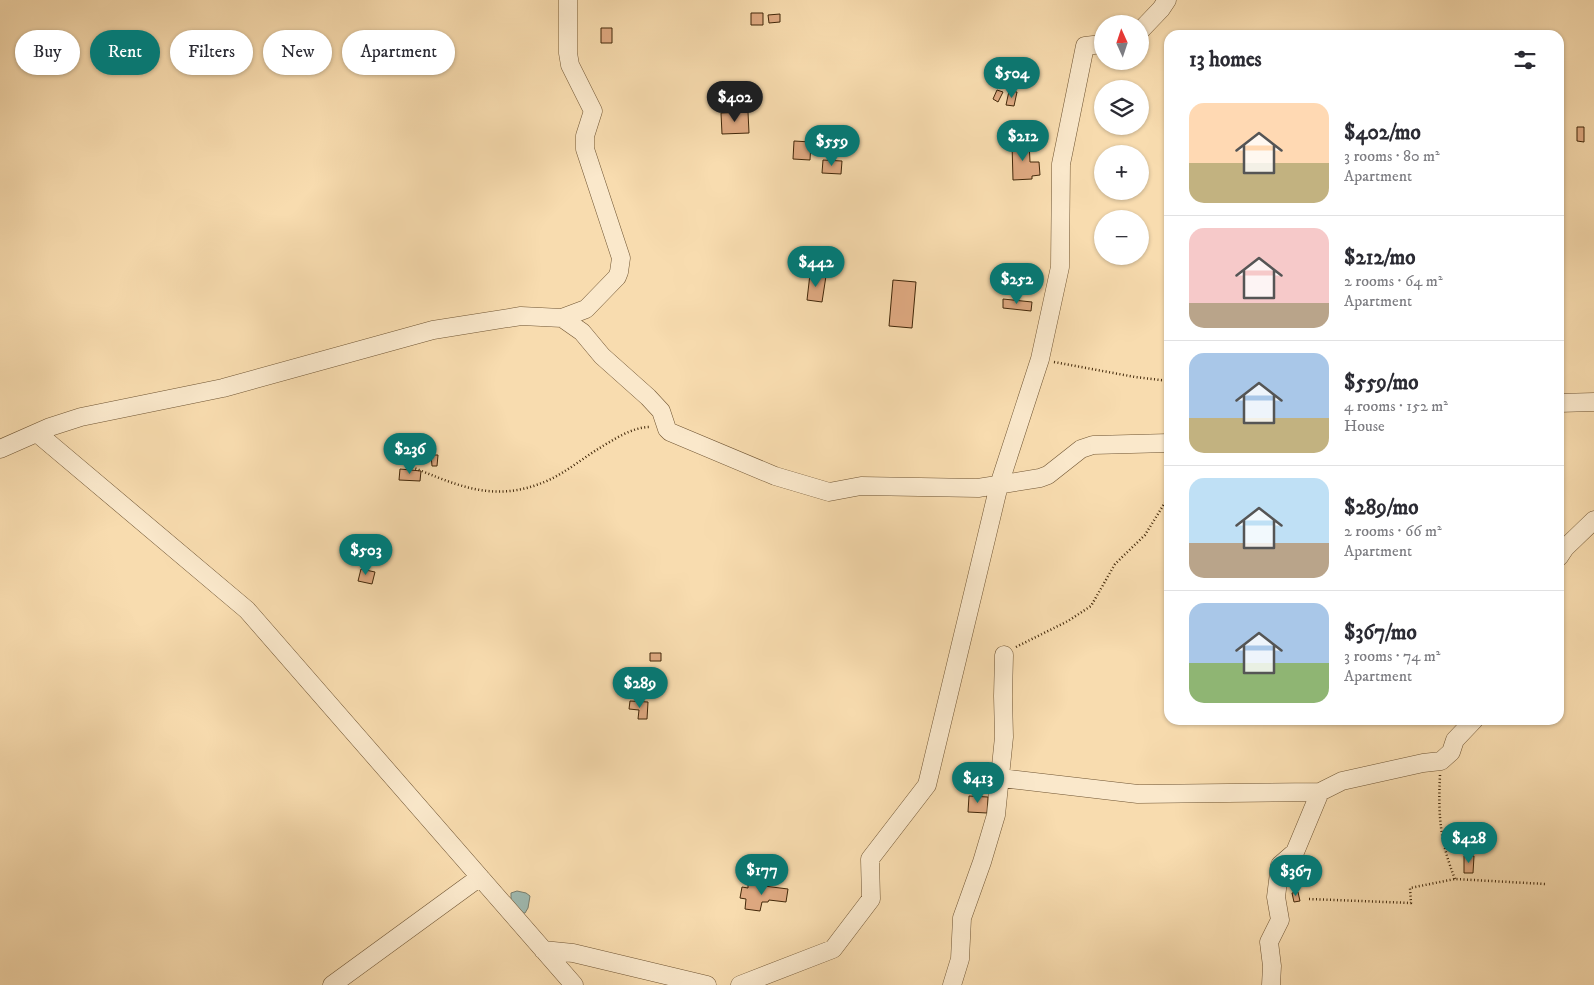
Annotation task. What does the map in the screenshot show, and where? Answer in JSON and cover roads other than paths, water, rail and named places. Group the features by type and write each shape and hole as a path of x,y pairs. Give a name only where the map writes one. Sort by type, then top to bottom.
{"street":[{"path":"0,449 81,417 205,392 433,330 521,316 562,318 581,312 590,305 620,272 621,258 585,149 585,136 593,111 592,105 580,87 570,65 568,0"},
{"path":"1149,22 1167,0"},
{"path":"740,985 833,949 870,899 870,858 927,785 1000,485 1040,359 1060,267 1061,164 1085,46 1094,45"},
{"path":"562,318 582,332 602,356 661,411 667,429 760,470 822,491 832,492 861,486 968,488 1000,485 1048,475 1081,448 1093,444 1164,443"},
{"path":"1564,403 1594,402"},
{"path":"37,433 247,610 574,985"},
{"path":"1564,550 1594,520"},
{"path":"952,985 960,959 962,918 996,815 1004,737 1004,655"},
{"path":"1001,778 1138,794 1320,792 1342,781 1423,763 1441,761 1451,752 1455,740 1469,725"},
{"path":"1271,985 1272,966 1269,942 1280,920 1276,897 1280,865 1295,852 1320,792"},
{"path":"332,985 480,877"},
{"path":"543,950 573,953 707,985"}],"water":[{"path":"517,891 530,896 525,913 515,914 511,910 511,893"}]}
